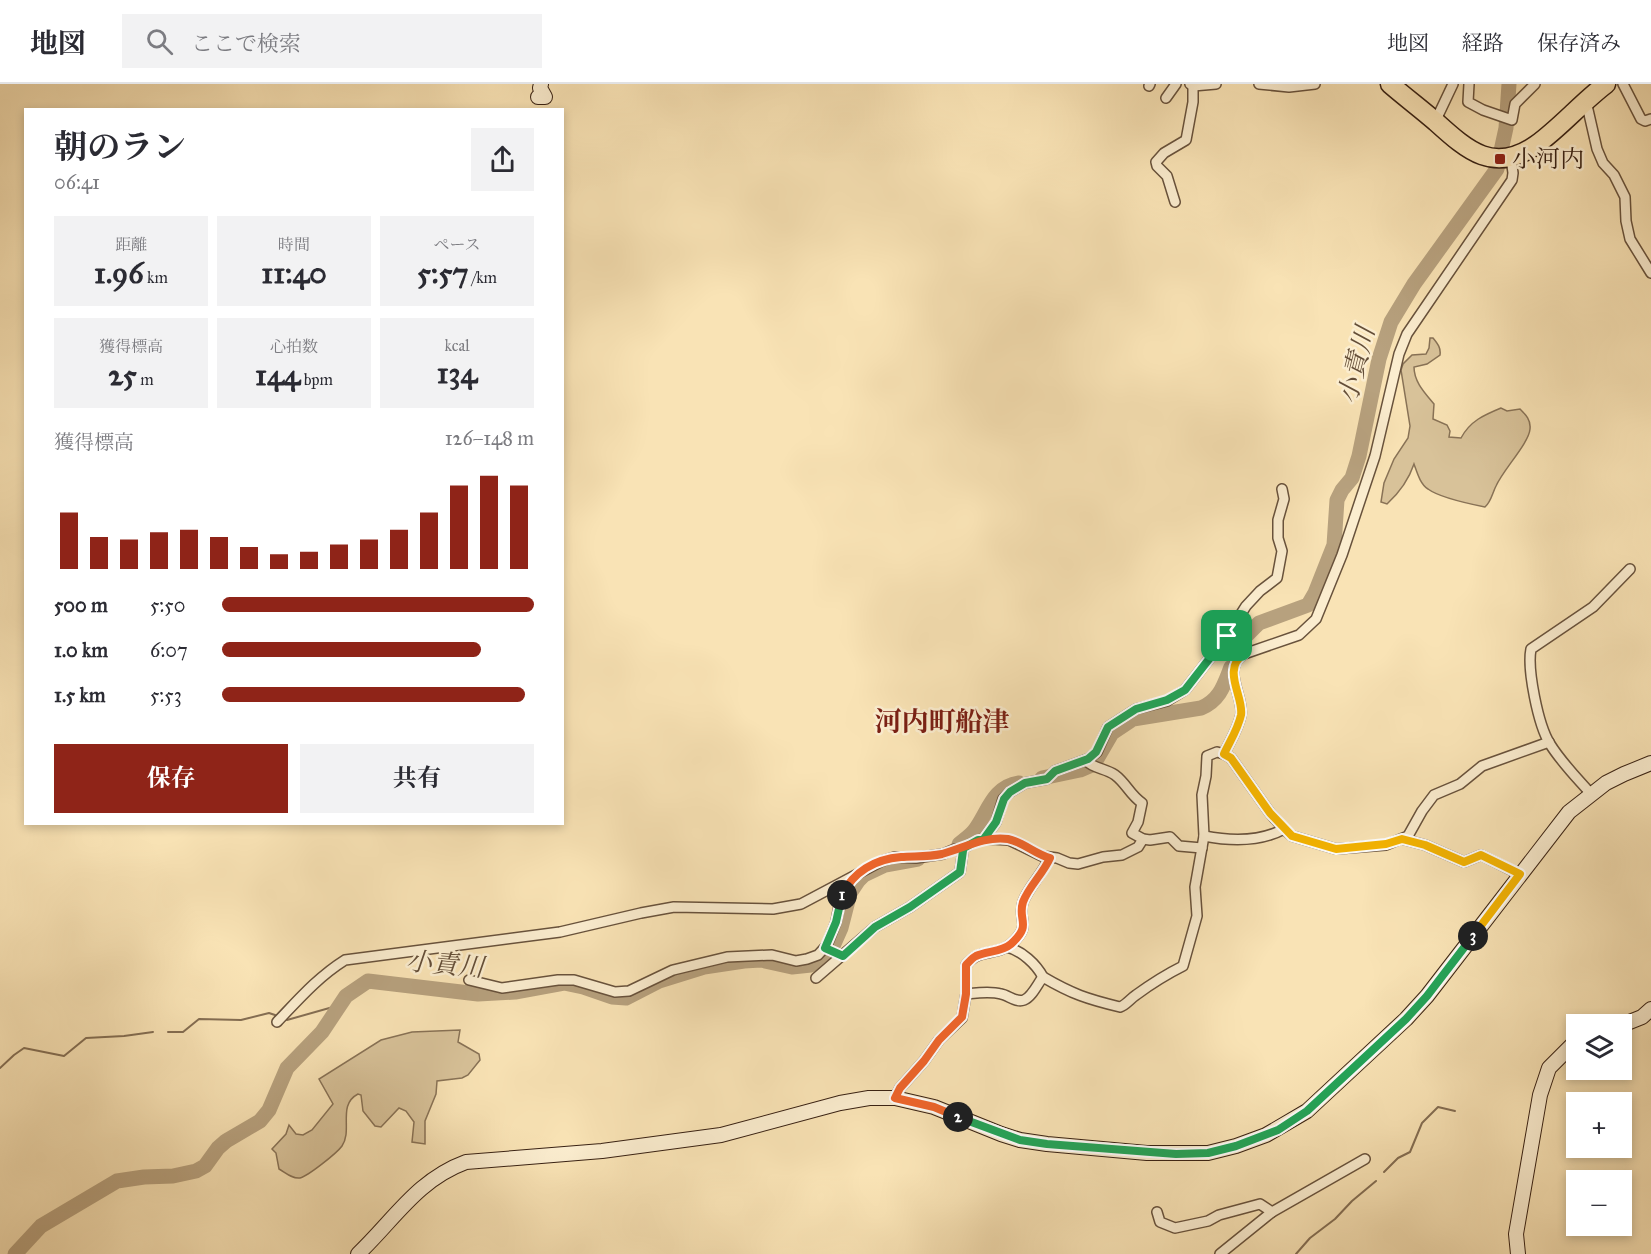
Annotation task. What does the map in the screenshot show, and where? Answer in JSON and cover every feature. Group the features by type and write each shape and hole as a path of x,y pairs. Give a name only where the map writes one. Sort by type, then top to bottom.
{"highway":[{"path":"1390,84 1460,144 1478,155 1503,158 1522,154 1538,144 1606,84"}],"street":[{"path":"1166,98 1176,84"},
{"path":"1175,202 1167,176 1156,162 1164,153 1186,140 1193,102 1191,85 1216,84"},
{"path":"1259,84 1289,87 1315,84"},
{"path":"1435,122 1453,84"},
{"path":"1469,84 1468,102 1512,120 1515,104 1535,84"},
{"path":"1623,84 1641,119 1645,121 1651,119"},
{"path":"1586,101 1597,149 1603,163 1614,175 1625,197 1626,221 1630,239 1651,273"},
{"path":"1224,754 1238,728 1241,713 1234,665 1244,654 1299,635 1316,619 1342,555 1375,456 1399,354 1414,325 1512,180 1514,172 1503,158"},
{"path":"983,840 996,822 1004,799 1010,792 1025,783 1088,763 1108,727 1136,709 1167,700 1185,690 1227,636 1246,606 1277,578 1282,551 1278,538 1278,520 1284,499 1282,489"},
{"path":"1591,794 1549,742 1532,683 1529,660 1531,649 1593,607 1630,569"},
{"path":"1227,636 1238,644 1244,654"},
{"path":"1007,947 1015,949 1038,968 1043,977 1078,996 1120,1007 1170,972 1183,966 1197,916 1195,887 1204,836 1202,795 1207,756 1217,752 1231,758 1270,813 1292,836 1336,849 1386,844 1408,836 1434,795 1460,784 1482,766 1549,742"},
{"path":"1088,763 1122,780 1132,796 1142,802 1138,822 1132,833 1143,839 1170,837 1179,846 1202,848"},
{"path":"358,1254 429,1180 449,1168 466,1162 548,1157 721,1135 840,1103 869,1098 895,1098 934,1107 1010,1137 1047,1144 1176,1154 1208,1153 1236,1146 1278,1130 1307,1111 1406,1019 1433,989 1569,812 1591,794 1624,774 1651,764"},
{"path":"1204,836 1227,841 1267,836 1284,829"},
{"path":"277,1022 313,984 345,960 560,932 674,907 788,908 801,904 882,861 895,857 922,857 962,849 978,840 1010,840 1050,858 1078,864 1103,856 1122,855 1138,847 1143,839"},
{"path":"1402,839 1425,845 1464,862 1481,855 1520,874"},
{"path":"816,978 875,927 910,907 960,872 962,849"},
{"path":"895,1098 900,1088 939,1040 962,1017 966,994 966,965 975,957 1007,947 1022,932 1024,925 1022,904 1029,889 1044,871 1050,858"},
{"path":"469,980 502,988 574,980 615,992 629,991 673,970 727,957 772,955 796,961 818,955 828,949 841,896 849,881 857,873"},
{"path":"828,949 843,956"},
{"path":"966,994 979,992 1000,994 1023,1000 1028,998 1043,977"},
{"path":"1632,1021 1642,1017 1651,1009"},
{"path":"1518,1254 1516,1234 1540,1095 1549,1068 1566,1051"},
{"path":"1220,1254 1272,1212 1365,1159"},
{"path":"1157,1212 1160,1222 1175,1228 1208,1221 1219,1215 1260,1204 1272,1212"}],"shaded area":[{"path":"1430,338 1438,344 1440,355 1427,364 1414,367 1414,372 1421,387 1434,404 1433,419 1447,425 1450,431 1449,437 1461,438 1473,423 1501,408 1507,411 1520,409 1529,420 1529,435 1499,480 1485,507 1455,500 1428,489 1419,478 1414,464 1396,495 1387,504 1381,502 1384,483 1394,459 1408,438 1410,426 1401,370 1403,364 1412,355 1426,354"},
{"path":"460,1030 458,1042 479,1054 480,1060 468,1075 462,1078 437,1081 436,1094 425,1121 425,1144 412,1142 414,1122 406,1111 399,1108 381,1127 375,1126 363,1111 361,1095 358,1094 348,1105 345,1140 329,1159 300,1178 292,1177 279,1169 276,1153 272,1149 286,1134 289,1125 296,1134 303,1135 312,1130 333,1104 319,1079 381,1040 412,1032"}],"waterway":[{"name":"小責川","path":"1243,639 1259,623 1308,605 1315,593 1334,545 1337,500 1352,478 1359,456 1379,359 1391,322 1414,284 1497,169 1506,128 1509,84"},
{"name":"小責川","path":"1042,778 1080,770 1094,764 1112,733 1133,719 1201,708 1207,705 1217,696 1231,667"},
{"name":"小責川","path":"959,844 974,831 997,795 1010,785 1019,783"},
{"name":"小責川","path":"15,1254 41,1226 117,1181 173,1176 196,1171 205,1166 226,1141 260,1121 269,1110 287,1068 322,1032 346,996 368,981 478,994 515,992 564,983 612,997 626,998 659,981 704,967 761,960 792,967 811,965 829,955 841,928 850,893 864,875 885,865 918,859"},
{"path":"287,1020 340,1005"},
{"path":"168,1032 183,1032 199,1019 241,1020 269,1013 275,1015"},
{"path":"0,1068 24,1048 64,1056 86,1038 153,1032"},
{"path":"1384,1172 1398,1158 1410,1152 1422,1123 1438,1107 1455,1111"},
{"path":"1296,1254 1310,1238 1335,1219 1376,1181"}],"place":[{"name":"小河内","path":"1500,159"}],"district":[{"name":"河内町船津","path":"942,722"}],"route":[{"path":"1227,636 1185,690 1167,700 1136,709 1108,727 1096,752 1088,759 1055,771 1047,779 1025,783 1010,792 1004,799 996,822 983,840 978,840 962,849 960,872 910,907 875,927 843,956 825,948 836,922 841,896 849,881 857,873 882,861 895,857 916,858 942,854 962,849 978,840 991,839 1010,840 1050,858 1044,871 1029,889 1022,904 1024,925 1022,932 1007,947 975,957 966,965 965,1008 962,1017 909,1076 895,1098 934,1107 1000,1134 1047,1144 1147,1154 1208,1153 1236,1146 1278,1130 1307,1111 1406,1019 1427,996 1520,874 1481,855 1464,862 1425,845 1402,839 1386,844 1336,849 1292,836 1270,813 1231,758 1224,754 1238,728 1241,706 1237,697 1234,665 1244,654 1238,644 1227,636"}]}
